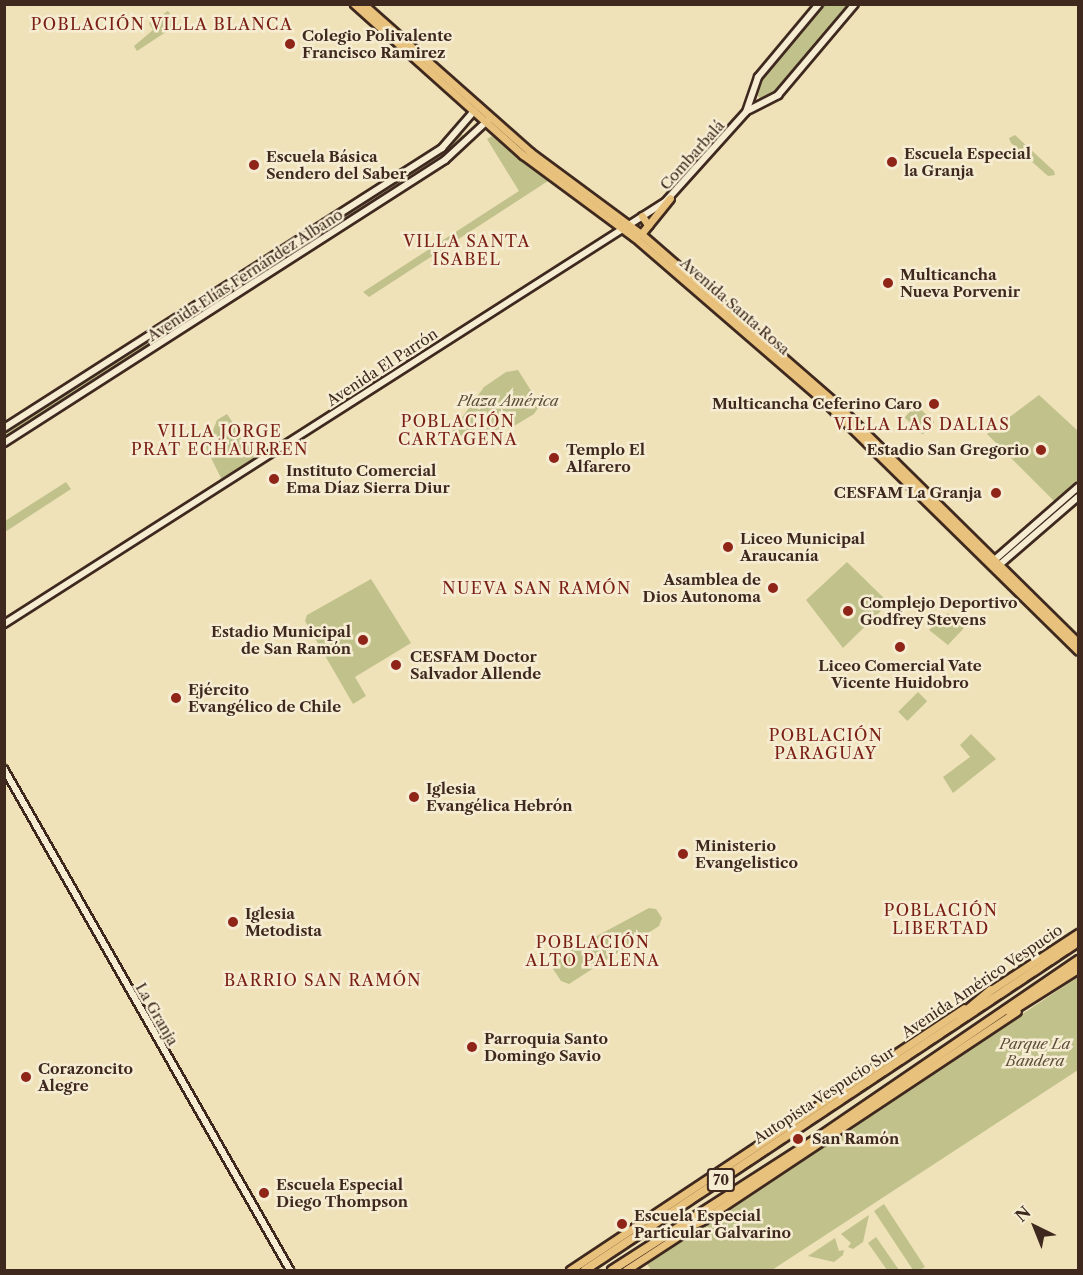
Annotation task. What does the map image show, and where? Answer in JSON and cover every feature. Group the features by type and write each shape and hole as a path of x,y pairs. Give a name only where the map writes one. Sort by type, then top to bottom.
{"highway":[{"name":"Autopista Vespucio Sur","path":"585,1270 1078,942"},
{"name":"Autopista Vespucio Sur","path":"612,1270 819,1137 1078,960"},
{"path":"956,1042 1078,969"},
{"path":"927,1044 991,990"},
{"path":"650,1245 705,1218"}],"main road":[{"name":"Avenida Santa Rosa","path":"354,4 474,111 487,117"},
{"name":"Avenida Santa Rosa","path":"363,4 545,172 624,226 828,401"},
{"name":"Combarbalá","path":"746,112 758,77 819,4"},
{"name":"Combarbalá","path":"624,226 670,198 746,112 778,95 855,4"},
{"path":"753,94 764,102"},
{"name":"Avenida Elías Fernández Albano","path":"4,428 442,148 474,111"},
{"name":"Avenida Elías Fernández Albano","path":"4,443 406,186 470,139 487,117"},
{"path":"461,128 469,129 470,139"},
{"path":"641,234 670,198"},
{"path":"642,216 648,225"},
{"name":"Avenida Santa Rosa","path":"624,226 641,234 828,401 1078,651"},
{"name":"Avenida El Parrón","path":"4,624 624,226"},
{"path":"993,565 1078,487"},
{"path":"993,565 1078,497"},
{"name":"Avenida Santa Rosa","path":"993,565 1078,643"},
{"name":"La Granja","path":"4,769 290,1270"},
{"name":"Avenida Américo Vespucio","path":"570,1270 1078,933"},
{"path":"626,1270 1078,969"}],"green space":[{"path":"823,5 850,5 775,94 761,99 756,94 758,80"},
{"path":"168,11 178,24 137,51 134,46 153,30 149,23"},
{"path":"461,133 466,139 447,157 5,440 5,431 442,151"},
{"path":"1015,135 1054,171 1055,175 1048,176 1011,143 1009,138"},
{"path":"492,136 548,181 369,297 363,292 519,191 487,139"},
{"name":"Plaza América","path":"518,370 540,405 534,414 514,426 492,432 448,437 484,387 506,372"},
{"name":"Estadio San Gregorio","path":"1039,395 1078,431 1078,481 1054,501 987,434"},
{"path":"916,405 934,422 923,434 904,417"},
{"path":"227,414 257,459 222,480 206,448 217,420"},
{"path":"66,482 71,489 5,532 5,521"},
{"name":"Complejo Deportivo Godfrey Stevens","path":"847,562 889,603 843,648 806,600"},
{"name":"Estadio Municipal de San Ramón","path":"371,579 411,643 355,677 366,696 353,704 305,621 307,615"},
{"path":"948,613 964,628 948,645 929,630"},
{"path":"918,692 927,701 907,721 898,712"},
{"path":"971,734 996,759 953,793 943,777 970,757 960,745"},
{"path":"649,908 656,909 662,918 659,926 569,984 561,981 551,966 554,959"},
{"name":"Parque La Bandera","path":"1078,977 1078,1070 772,1270 651,1270 647,1264"},
{"path":"884,1204 925,1267 913,1270 874,1211"},
{"path":"869,1215 863,1242 853,1249 848,1247 851,1243 841,1234"},
{"path":"876,1237 899,1270 887,1270 868,1243"},
{"path":"835,1238 839,1251 844,1250 843,1255 834,1262 808,1256"}],"railway":[{"path":"594,1270 1078,948"}],"place":[{"name":"Colegio Polivalente Francisco Ramirez","path":"290,44"},
{"name":"Escuela Especial la Granja","path":"892,162"},
{"name":"Escuela Básica Sendero del Saber","path":"254,165"},
{"name":"Multicancha Nueva Porvenir","path":"888,283"},
{"name":"Multicancha Ceferino Caro","path":"934,404"},
{"name":"Estadio San Gregorio","path":"1041,450"},
{"name":"Templo El Alfarero","path":"554,458"},
{"name":"Instituto Comercial Ema Díaz Sierra Diur","path":"274,479"},
{"name":"CESFAM La Granja","path":"996,493"},
{"name":"Liceo Municipal Araucanía","path":"728,547"},
{"name":"Asamblea de Dios Autonoma","path":"773,588"},
{"name":"Complejo Deportivo Godfrey Stevens","path":"848,611"},
{"name":"Estadio Municipal de San Ramón","path":"363,640"},
{"name":"Liceo Comercial Vate Vicente Huidobro","path":"900,647"},
{"name":"CESFAM Doctor Salvador Allende","path":"396,665"},
{"name":"Ejército Evangélico de Chile","path":"176,698"},
{"name":"Iglesia Evangélica Hebrón","path":"414,797"},
{"name":"Ministerio Evangelistico","path":"683,854"},
{"name":"Iglesia Metodista","path":"233,922"},
{"name":"Parroquia Santo Domingo Savio","path":"472,1047"},
{"name":"Corazoncito Alegre","path":"26,1077"},
{"name":"San Ramón","path":"798,1139"},
{"name":"Escuela Especial Diego Thompson","path":"264,1193"},
{"name":"Escuela Especial Particular Galvarino","path":"622,1224"}],"district":[{"name":"POBLACIÓN VILLA BLANCA","path":"162,24"},
{"name":"VILLA SANTA ISABEL","path":"467,250"},
{"name":"VILLA LAS DALIAS","path":"922,424"},
{"name":"POBLACIÓN CARTAGENA","path":"458,430"},
{"name":"VILLA JORGE PRAT ECHAURREN","path":"220,440"},
{"name":"NUEVA SAN RAMÓN","path":"537,588"},
{"name":"POBLACIÓN PARAGUAY","path":"826,744"},
{"name":"POBLACIÓN LIBERTAD","path":"941,919"},
{"name":"POBLACIÓN ALTO PALENA","path":"593,951"},
{"name":"BARRIO SAN RAMÓN","path":"323,980"}]}
